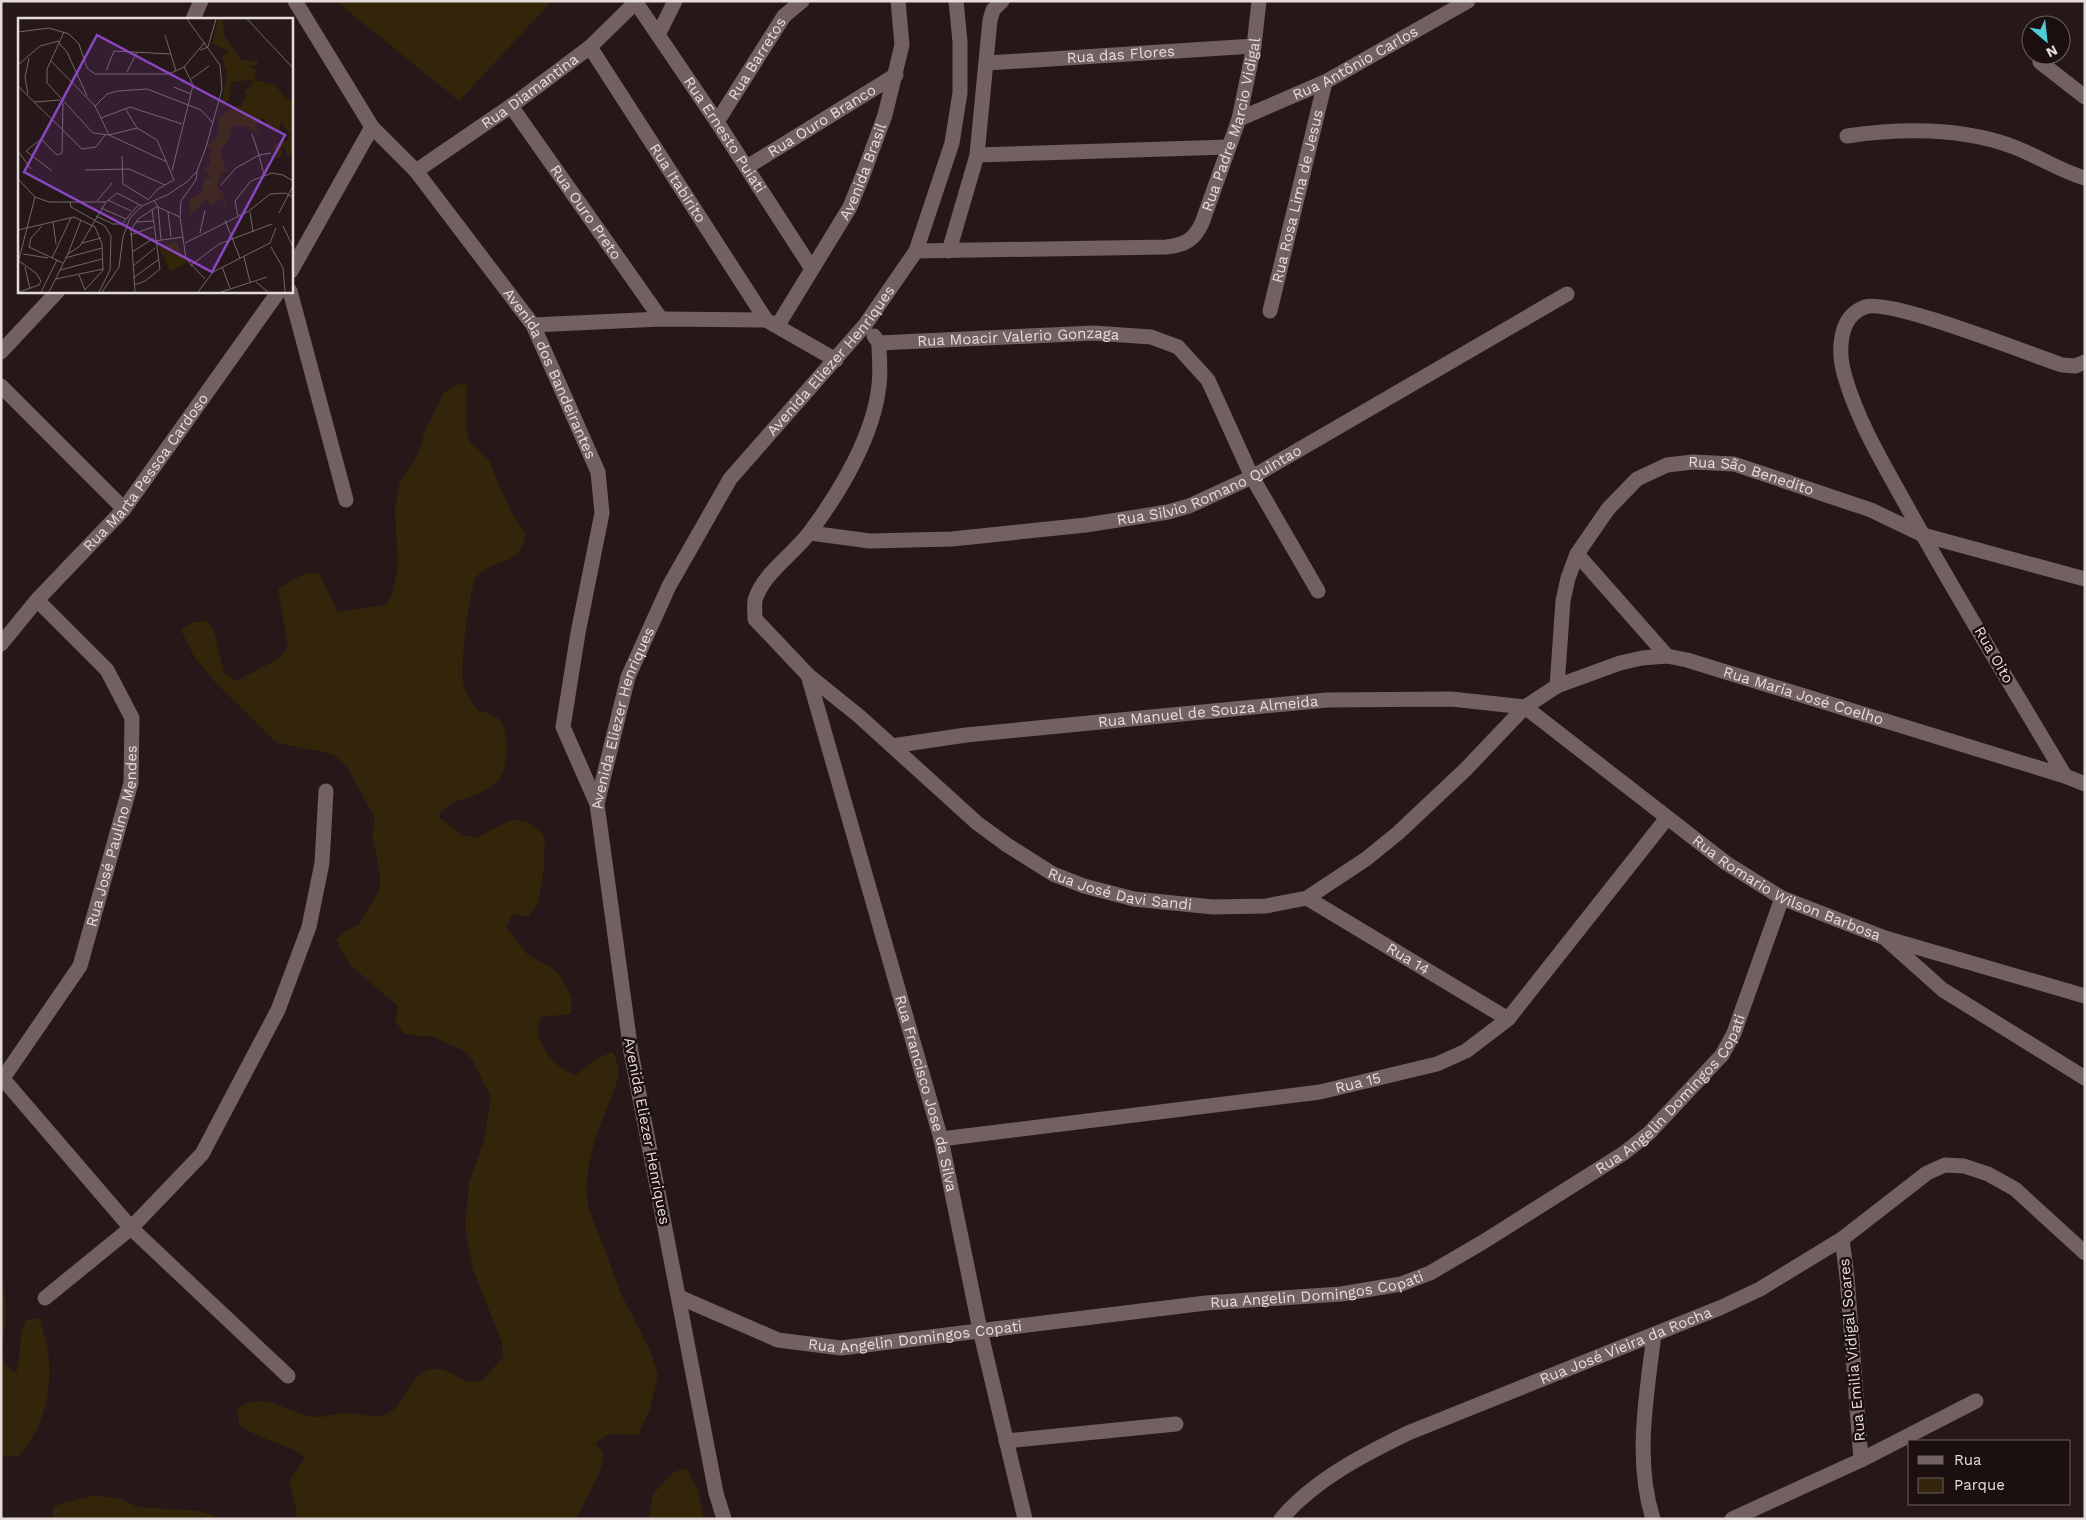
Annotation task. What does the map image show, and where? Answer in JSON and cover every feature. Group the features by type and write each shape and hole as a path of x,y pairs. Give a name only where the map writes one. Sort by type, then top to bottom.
{"street":[{"path":"193,18 201,1"},
{"name":"Avenida dos Bandeirantes","path":"295,1 372,128 416,171 533,325 598,472 602,513 578,633 563,727 598,804"},
{"path":"658,33 675,1"},
{"name":"Rua Barretos","path":"717,122 784,16 802,1"},
{"name":"Avenida Brasil","path":"772,322 812,269 850,208 885,115 896,75 902,45 898,1"},
{"name":"Avenida Eliezer Henriques","path":"724,1519 716,1492 631,1052 598,804 628,677 669,586 730,479 865,325 916,251 953,134 960,92 960,42 956,1"},
{"path":"916,251 948,251 977,155 990,20 993,10 1002,1"},
{"name":"Rua Padre Marcio Vidigal","path":"948,251 1166,248 1187,242 1197,234 1239,119 1254,46 1259,1"},
{"name":"Rua Antônio Carlos","path":"1239,119 1325,82 1468,1"},
{"name":"Rua Ernesto Puiati","path":"635,2 658,33 747,167 812,269"},
{"name":"Rua Diamantina","path":"416,171 511,106 590,46 635,2"},
{"name":"Rua Itabirito","path":"590,46 772,322"},
{"name":"Rua das Flores","path":"987,63 1254,46"},
{"path":"2044,65 2085,97"},
{"name":"Rua Ouro Branco","path":"747,167 896,75"},
{"name":"Rua Rosa Lima de Jesus","path":"1270,311 1325,82"},
{"name":"Rua Ouro Preto","path":"511,106 661,319"},
{"path":"292,270 372,128"},
{"path":"1847,136 1907,130 1963,134 2013,147 2085,178"},
{"path":"977,155 1228,147"},
{"path":"1,352 57,292"},
{"name":"Rua Marta Pessoa Cardoso","path":"1,644 37,600 124,509 277,292"},
{"path":"290,292 346,500"},
{"name":"Rua Silvio Romano Quintao","path":"810,533 870,541 952,539 1086,525 1168,512 1189,506 1252,477 1567,294"},
{"name":"Rua Oito","path":"2064,776 1923,535 1861,423 1844,375 1841,337 1846,324 1856,312 1865,307 1877,305 1926,317 2062,365 2075,366 2085,362"},
{"path":"533,325 661,319 772,322 836,360"},
{"path":"810,533 851,468 868,428 879,384 879,343 865,325"},
{"name":"Rua Moacir Valerio Gonzaga","path":"879,343 1094,333 1151,336 1178,347 1208,380 1252,477"},
{"path":"1,386 124,509"},
{"name":"Rua São Benedito","path":"1558,686 1563,601 1568,578 1577,554 1608,509 1637,479 1667,465 1693,462 1734,464 1870,510 1923,535 2085,579"},
{"path":"1252,477 1318,591"},
{"name":"Rua José Davi Sandi","path":"810,533 767,580 755,601 756,619 808,674 892,746 977,823 1007,845 1053,874 1084,886 1134,899 1213,907 1266,906 1307,898 1366,858 1398,833 1466,769 1525,707"},
{"path":"1577,554 1667,656"},
{"name":"Rua José Paulino Mendes","path":"2,1080 80,966 130,783 132,718 107,670 37,600"},
{"name":"Rua Maria José Coelho","path":"1525,707 1558,686 1620,663 1667,656 1687,660 2085,784"},
{"name":"Rua Francisco Jose da Silva","path":"808,674 941,1139 980,1330 1025,1519"},
{"name":"Rua Manuel de Souza Almeida","path":"892,746 966,735 1327,700 1451,699 1525,707"},
{"name":"Rua Romario Wilson Barbosa","path":"1525,707 1726,863 1782,898 1885,938 2085,996"},
{"path":"45,1298 131,1228 202,1154 278,1010 310,926 322,863 326,791"},
{"name":"Rua 15","path":"941,1139 1320,1092 1437,1064 1466,1051 1508,1019 1666,818"},
{"name":"Rua 14","path":"1307,898 1508,1019"},
{"name":"Rua Angelin Domingos Copati","path":"679,1297 778,1340 841,1348 1206,1303 1341,1294 1401,1284 1430,1273 1483,1242 1639,1143 1722,1055 1734,1033 1782,898"},
{"path":"1885,938 1942,990 2085,1078"},
{"path":"2,1080 131,1228 288,1376"},
{"name":"Rua José Vieira da Rocha","path":"1281,1519 1321,1484 1364,1454 1459,1411 1722,1307 1760,1288 1842,1240 1927,1173 1945,1165 1964,1166 1988,1174 2015,1189 2085,1253"},
{"name":"Rua Emilia Vidigal Soares","path":"1842,1240 1850,1305 1861,1460"},
{"path":"1653,1519 1645,1478 1642,1431 1654,1334"},
{"name":"Rua Emilia Vidigal Soares","path":"1732,1519 1861,1460 1976,1401"},
{"path":"1006,1440 1176,1424"}],"green space":[{"path":"336,1 552,1 459,101"},
{"path":"467,384 466,427 469,441 489,461 511,512 526,534 519,552 477,576 468,610 464,645 462,675 465,690 477,710 499,719 505,731 507,746 501,777 489,788 450,804 438,816 462,835 476,838 504,824 519,820 536,828 545,837 544,867 538,903 529,916 512,915 506,927 527,954 557,971 572,997 571,1014 541,1017 538,1033 547,1053 557,1065 576,1075 598,1058 613,1052 618,1065 618,1079 590,1157 587,1190 588,1206 622,1296 649,1348 658,1374 650,1409 638,1435 609,1434 595,1443 604,1454 601,1469 576,1519 296,1519 296,1509 289,1482 305,1457 246,1429 239,1424 237,1409 248,1403 258,1401 268,1402 309,1416 323,1417 348,1413 379,1416 390,1412 396,1407 413,1381 424,1372 431,1369 441,1369 467,1381 482,1381 503,1357 502,1343 473,1270 465,1226 469,1183 484,1140 491,1097 473,1061 464,1051 434,1037 404,1034 395,1020 398,1006 350,965 336,940 346,931 359,924 380,889 380,874 372,833 375,819 348,768 337,757 324,752 277,743 216,683 195,658 181,630 192,623 206,620 214,631 224,673 236,681 280,658 288,647 278,588 306,573 319,574 338,612 386,605 392,594 398,567 395,510 400,481 417,456 426,429 444,393 455,385"},
{"path":"1,1273 5,1310 1,1348"},
{"path":"40,1318 48,1349 50,1373 44,1412 33,1436 18,1456 1,1456 1,1352 5,1364 16,1374 21,1333 26,1320"},
{"path":"687,1468 698,1491 704,1519 649,1519 653,1494 674,1472"},
{"path":"95,1495 123,1500 138,1507 199,1511 213,1515 216,1519 52,1519 54,1506"}]}
